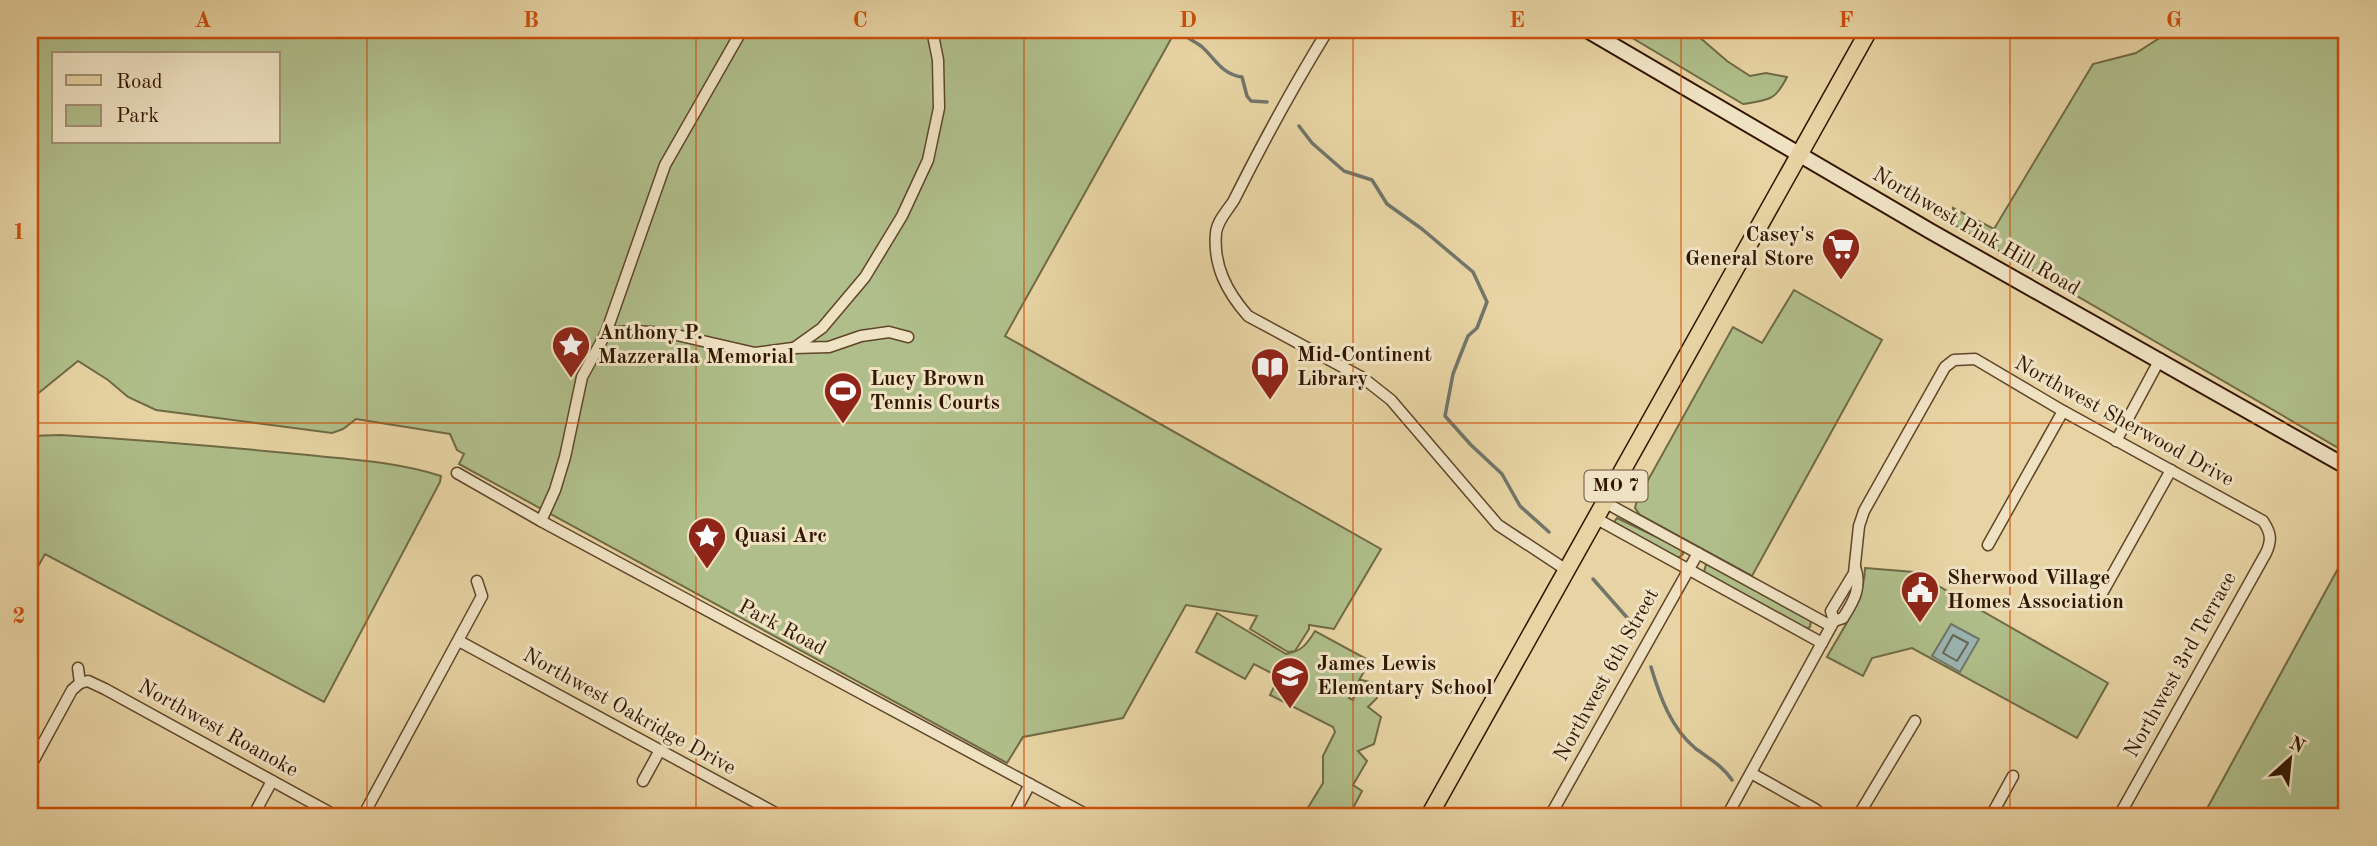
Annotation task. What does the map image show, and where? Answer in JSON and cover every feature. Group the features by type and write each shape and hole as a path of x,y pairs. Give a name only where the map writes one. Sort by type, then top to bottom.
{"main road":[{"name":"Northwest Pink Hill Road","path":"1587,30 1921,226 2347,467"},
{"name":"MO 7","path":"1429,816 1869,30"}],"street":[{"path":"541,521 555,490 565,457 582,376 606,333 665,165 742,30"},
{"path":"793,348 822,328 865,277 902,216 928,160 939,108 938,60 932,30"},
{"path":"1328,30 1262,143 1216,230 1217,256 1222,279 1234,300 1248,316 1363,378 1391,400 1498,525 1568,570"},
{"path":"606,333 668,333 755,353 829,347 889,332 908,337"},
{"name":"Northwest Sherwood Drive","path":"1833,623 1843,618 1855,597 1859,579 1855,567 1859,526 1864,511 1945,367 1954,360 1975,359 2116,441 2263,521 2270,531"},
{"path":"2116,441 2160,359"},
{"path":"1988,545 2063,411"},
{"path":"2096,604 2171,470"},
{"name":"Park Road","path":"457,472 541,521 1089,816"},
{"path":"1606,503 1833,623 1727,816"},
{"path":"1597,519 1822,643"},
{"name":"Northwest 3rd Terrace","path":"2119,816 2266,553 2270,544 2270,531"},
{"name":"Northwest 6th Street","path":"1550,816 1698,553"},
{"path":"363,816 482,596 477,581"},
{"name":"Northwest Oakridge Drive","path":"459,641 781,816"},
{"path":"30,767 72,690 80,683 78,668"},
{"name":"Northwest Roanoke","path":"80,683 88,681 106,688 336,816"},
{"path":"1858,816 1915,721"},
{"path":"643,782 660,750"},
{"path":"1751,773 1815,809 1822,816"},
{"path":"1991,816 2013,776"},
{"path":"253,816 272,781"},
{"path":"1013,816 1030,784"}],"green space":[{"path":"30,30 1176,30 1005,336 1381,549 1334,629 1309,625 1295,651 1288,652 1250,629 1257,616 1186,605 1123,718 1023,737 1007,763 459,464 464,454 457,450 450,434 356,419 332,433 156,410 128,397 108,380 78,361 30,400"},
{"path":"1619,30 1691,30 1727,61 1750,76 1766,73 1787,77 1775,95 1743,104"},
{"path":"2172,30 2347,30 2347,453 1953,224 1953,208 1994,229 2093,64 2136,53"},
{"path":"1794,290 1882,340 1752,576 1640,515 1635,508 1733,327 1762,343"},
{"path":"61,435 358,460 441,476 324,702 45,554 30,581 30,436"},
{"path":"1617,518 1682,549 1683,554 1676,557 1614,522"},
{"path":"2347,552 2347,816 2203,816"},
{"path":"1706,564 1809,619 1810,627 1805,629 1704,572"},
{"path":"1865,568 1914,572 2108,683 2077,738 1912,648 1872,658 1863,676 1827,657 1857,603"},
{"path":"1217,613 1286,654 1303,647 1315,631 1370,661 1349,698 1353,700 1361,680 1375,683 1377,698 1368,707 1381,717 1374,744 1358,751 1367,761 1353,785 1362,791 1349,816 1315,816 1306,811 1323,783 1323,756 1335,732 1333,727 1270,695 1279,677 1254,664 1245,679 1196,652"}],"water":[{"path":"1951,624 1979,639 1960,672 1932,656"}],"waterway":[{"path":"1177,30 1201,46 1223,69 1242,77 1251,101 1267,102"},
{"path":"1299,126 1312,143 1344,171 1372,180 1387,204 1473,272 1487,302 1477,328 1468,336 1453,374 1445,416 1502,474 1520,506 1549,532"},
{"path":"1593,579 1638,630"},
{"path":"1651,667 1663,701 1679,731 1732,780"}],"place":[{"name":"Casey's General Store","path":"1841,281"},
{"name":"Anthony P. Mazzeralla Memorial","path":"571,379"},
{"name":"Mid-Continent Library","path":"1270,401"},
{"name":"Lucy Brown Tennis Courts","path":"843,425"},
{"name":"Quasi Arc","path":"707,570"},
{"name":"Sherwood Village Homes Association","path":"1920,624"},
{"name":"James Lewis Elementary School","path":"1290,710"}]}
